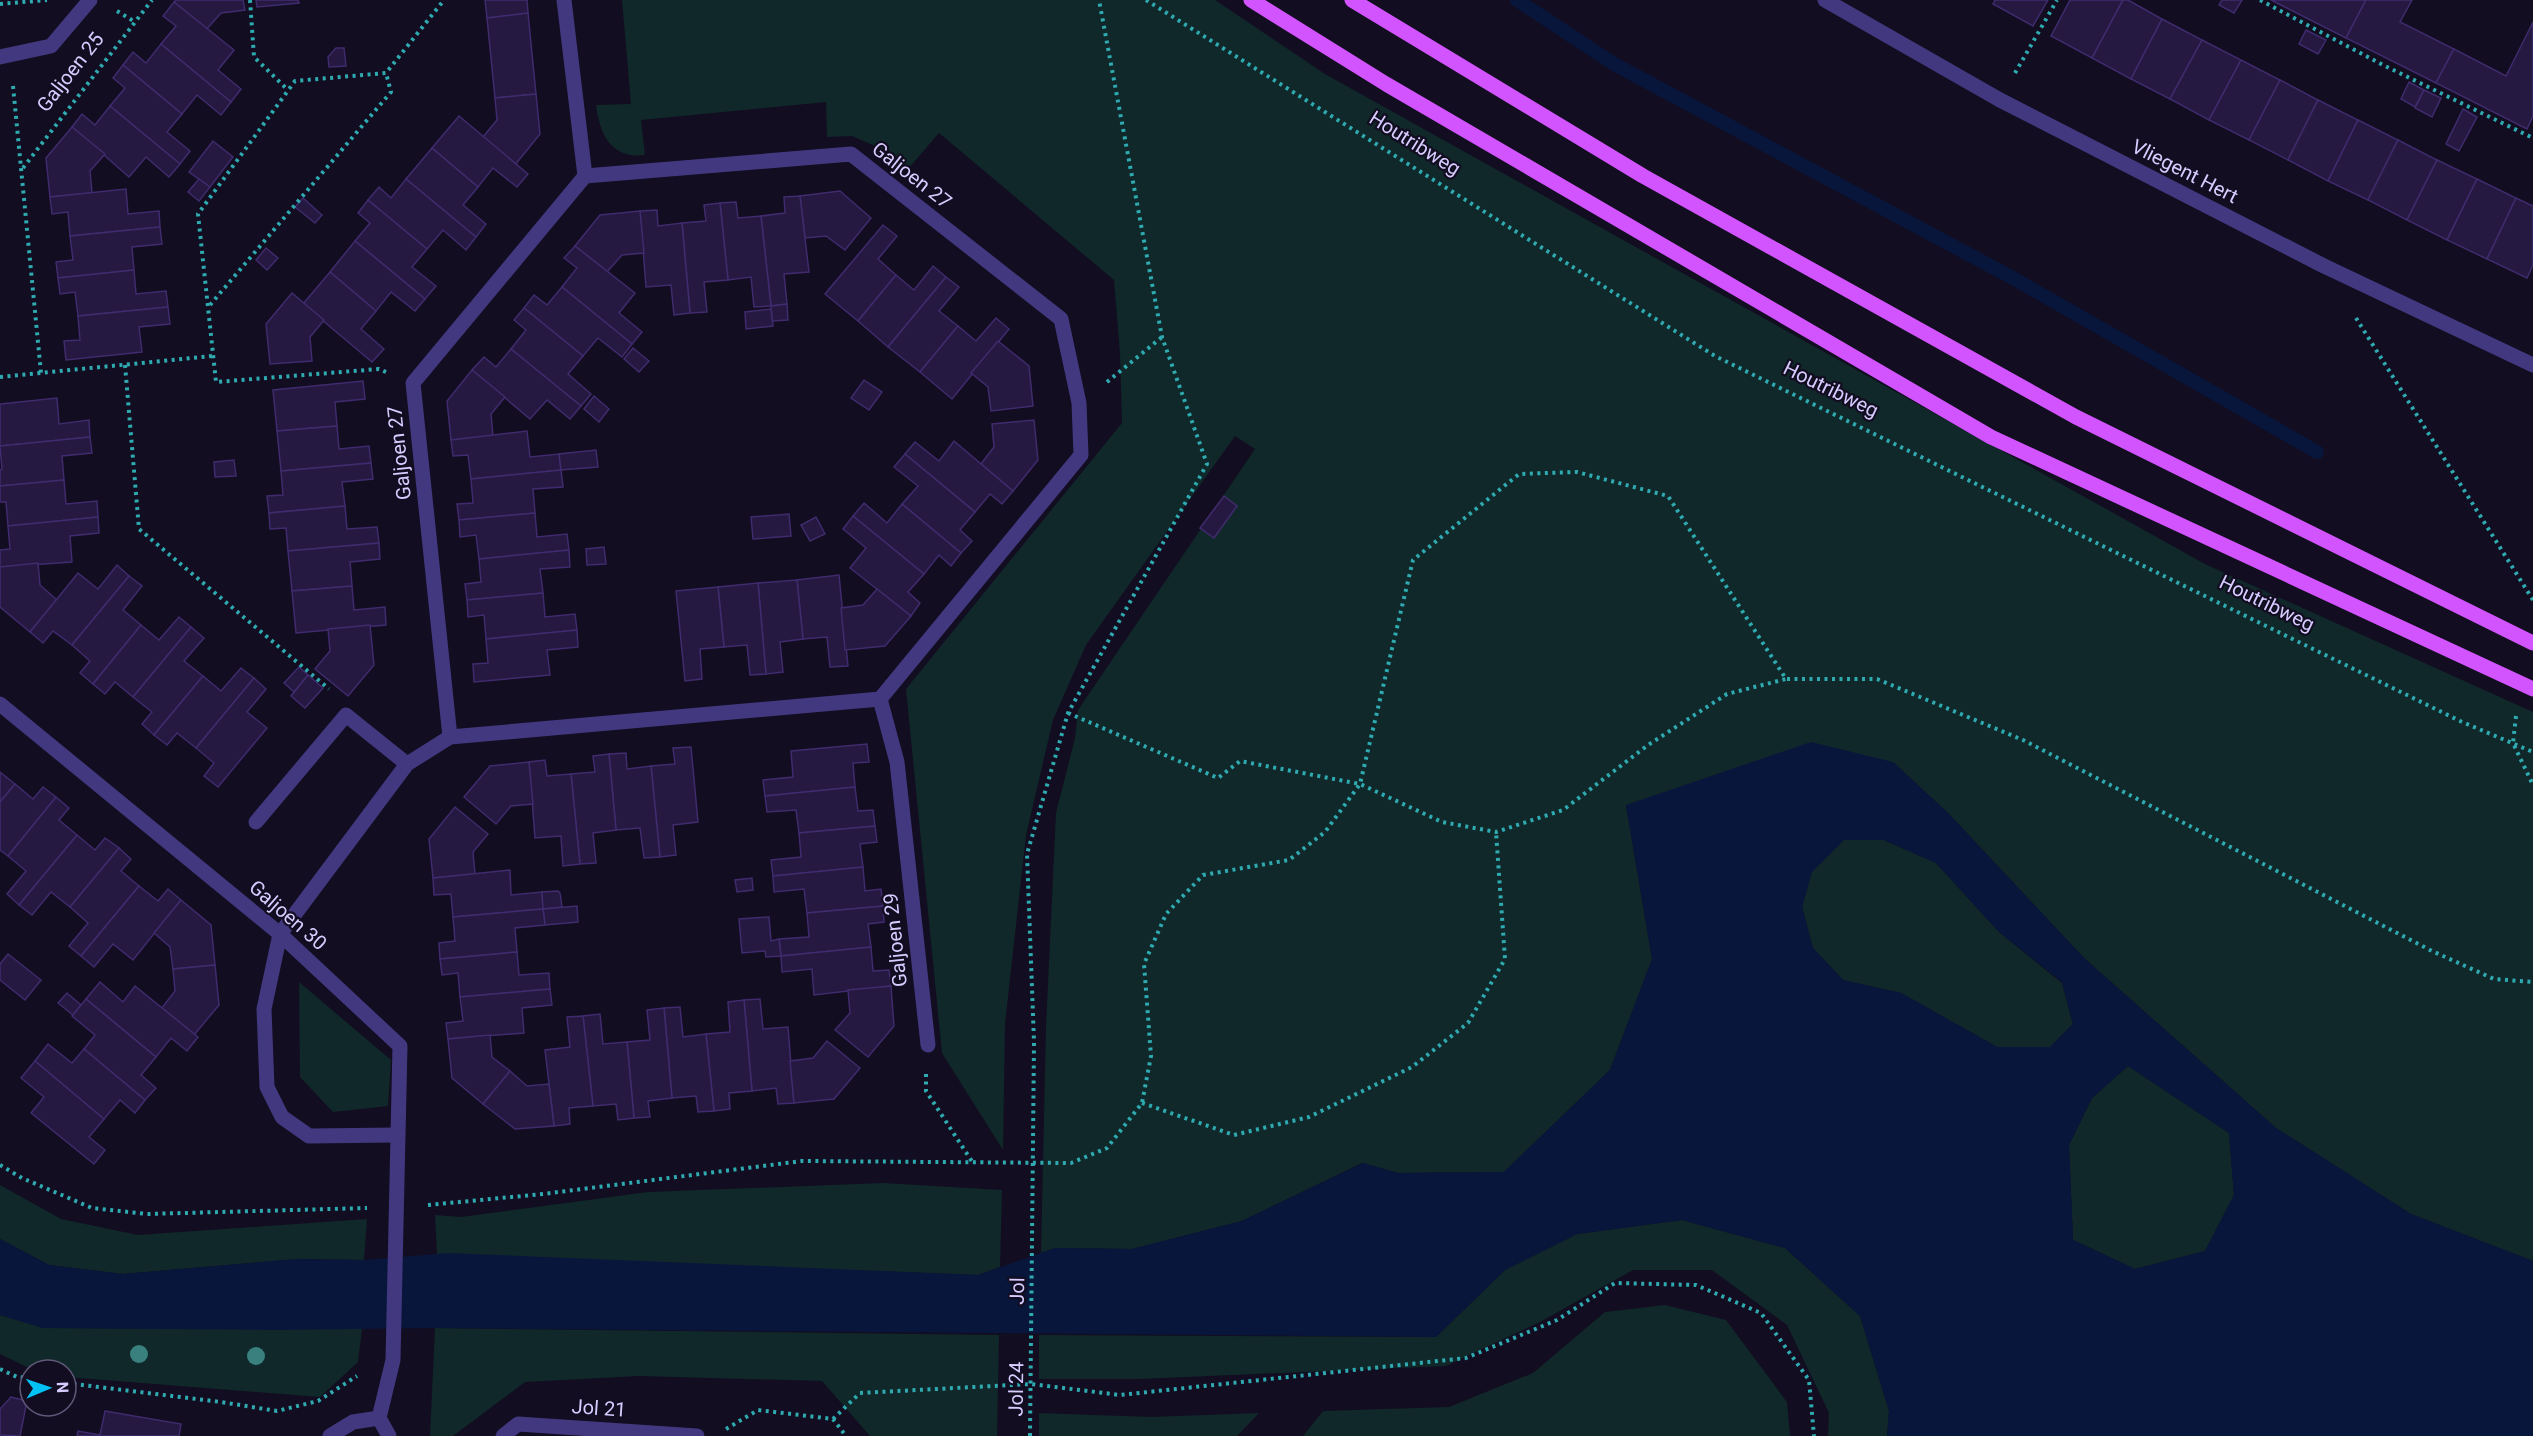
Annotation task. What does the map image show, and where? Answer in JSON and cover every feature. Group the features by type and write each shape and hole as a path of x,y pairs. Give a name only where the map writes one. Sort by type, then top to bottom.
{"main road":[{"name":"Houtribweg","path":"1251,0 1386,84 1991,437 2533,689"},
{"path":"1352,0 1643,176 2076,417 2533,643"}],"street":[{"name":"Galjoen 25","path":"5,56 51,46 90,0"},
{"path":"564,0 585,176"},
{"name":"Vliegent Hert","path":"1825,0 2000,100 2324,266 2533,365"},
{"name":"Galjoen 27","path":"450,737 413,383 585,176 851,154 1061,320 1079,404"},
{"path":"396,1135 309,1136 282,1117 267,1087 264,1009 280,934 407,764 450,737 880,699 1081,455 1079,404"},
{"name":"Galjoen 29","path":"880,699 897,762 928,1045"},
{"name":"Galjoen 30","path":"0,704 280,934 400,1046 396,1135 397,1207 393,1364"},
{"path":"256,822 346,715 407,764"},
{"path":"389,1436 380,1418 393,1364"},
{"path":"330,1436 353,1422 380,1418"},
{"name":"Jol 21","path":"503,1436 518,1424 697,1436"}],"path":[{"path":"0,4 53,0"},
{"name":"Galjoen 25","path":"22,169 152,0"},
{"path":"250,0 254,57 288,90"},
{"path":"413,383 379,369 216,382 198,214 295,81 386,73 444,0"},
{"name":"Jol","path":"1031,1343 1034,1042 1027,854 1068,714 1208,464 1162,337 1099,0"},
{"name":"Houtribweg","path":"1146,0 1715,356 2460,721 2533,752"},
{"path":"2000,100 2056,0"},
{"path":"2260,0 2382,65 2533,138"},
{"path":"5,56 22,169 41,373"},
{"path":"209,306 391,92 386,73"},
{"path":"2356,317 2533,600"},
{"path":"1079,404 1162,337"},
{"path":"0,377 212,356"},
{"path":"125,365 140,529 346,703 346,715"},
{"path":"0,1165 22,1178 92,1208 147,1214 397,1207 543,1194 802,1161 1071,1163 1107,1148 1143,1103 1151,1056 1144,964 1166,914 1203,875 1289,860 1325,832 1360,784 1413,560 1519,474 1577,472 1668,496 1786,679"},
{"path":"1068,714 1218,778 1240,761 1360,784 1442,822 1497,832 1563,810 1648,745 1727,694 1786,679 1877,679 2023,740 2432,951 2494,979 2533,982"},
{"path":"2513,743 2533,784"},
{"path":"1143,1103 1234,1135 1309,1117 1412,1067 1468,1023 1505,959 1497,832"},
{"path":"928,1045 926,1091 974,1164"},
{"path":"833,1419 860,1393 1031,1384 1120,1395 1466,1358 1557,1320 1615,1283 1696,1285 1761,1313 1809,1380 1814,1436"},
{"name":"Jol 24","path":"1030,1436 1031,1343"},
{"path":"78,1384 221,1401 277,1411 318,1401 362,1373 393,1364"},
{"path":"0,1369 18,1377"},
{"path":"724,1431 758,1410 833,1419 846,1436"}],"green space":[{"path":"622,0 1215,0 1325,74 2205,564 2533,712 2533,1261 2411,1214 2276,1128 2085,959 1949,814 1893,762 1626,805 1652,959 1610,1070 1504,1172 1398,1173 1362,1163 1242,1221 1132,1249 1055,1248 1041,1253 1046,1027 1056,813 1075,738 1078,710 1255,449 1235,436 1086,645 1053,720 1026,835 1005,1024 1003,1150 942,1053 906,689 1122,423 1120,353 1114,280 939,133 908,169 882,149 852,136 827,137 826,102 641,120 645,155 633,155 616,149 604,135 596,105 631,104"},
{"path":"1844,840 1884,840 1936,863 1999,932 2062,983 2073,1024 2050,1047 1997,1047 1901,993 1843,980 1813,948 1802,907 1812,871"},
{"path":"299,982 391,1060 388,1106 333,1112 300,1077"},
{"path":"2128,1066 2229,1133 2234,1195 2205,1251 2135,1269 2073,1240 2069,1145 2092,1098"},
{"path":"883,1183 1002,1190 1000,1267 978,1275 437,1254 435,1215 461,1217 648,1192"},
{"path":"0,1185 61,1219 138,1235 367,1219 364,1260 296,1259 123,1274 49,1265 0,1239"},
{"path":"1682,1220 1785,1248 1860,1316 1889,1411 1887,1436 1828,1436 1829,1413 1787,1325 1712,1270 1633,1270 1540,1322 1446,1366 1139,1379 1039,1379 1039,1335 1436,1337 1505,1270 1577,1234"},
{"path":"1665,1305 1726,1320 1787,1402 1790,1436 1303,1436 1323,1411 1449,1407 1533,1373 1605,1312"},
{"path":"0,1315 44,1328 362,1329 358,1362 320,1397 78,1378 78,1358 18,1358 18,1363 0,1354"},
{"path":"435,1328 999,1335 997,1436 870,1436 822,1381 639,1376 525,1382 453,1436 430,1436"},
{"path":"1039,1413 1150,1417 1259,1413 1237,1436 1039,1436"}],"water":[{"path":"1811,742 1893,762 1949,814 2085,959 2276,1128 2411,1214 2533,1261 2533,1436 1887,1436 1889,1411 1860,1316 1785,1248 1682,1220 1577,1234 1505,1270 1436,1337 435,1328 277,1330 43,1328 0,1315 0,1239 49,1265 123,1274 296,1259 364,1260 448,1253 978,1275 1055,1248 1132,1249 1242,1221 1363,1163 1398,1173 1504,1172 1610,1070 1652,959 1626,805","holes":["1844,840 1884,840 1936,863 1999,932 2062,982 2073,1024 2050,1047 1997,1047 1901,993 1843,980 1813,948 1802,907 1812,872","2128,1066 2229,1133 2234,1195 2205,1251 2135,1269 2073,1240 2069,1145 2092,1098"]}],"building":[{"path":"176,0 243,0 245,10 221,13 206,30 174,2"},
{"path":"256,0 298,0 299,3 257,7"},
{"path":"485,0 527,0 528,13 487,18"},
{"path":"1995,0 2048,0 2033,26 1993,4"},
{"path":"2070,0 2123,0 2092,58 2051,36"},
{"path":"2123,0 2128,0 2162,19 2131,79 2092,58"},
{"path":"2222,0 2242,0 2234,13 2219,5"},
{"path":"2271,0 2366,0 2346,38"},
{"path":"2366,0 2412,0 2400,22 2454,49 2436,83 2346,38"},
{"path":"174,2 234,50 218,70 241,89 231,102 161,44 176,26 163,16"},
{"path":"528,13 536,94 495,98 487,18"},
{"path":"2162,19 2202,40 2170,99 2131,79"},
{"path":"2533,22 2533,116 2527,129 2436,83 2454,49 2506,76"},
{"path":"2306,30 2326,40 2318,54 2299,44"},
{"path":"2202,40 2241,60 2209,120 2170,99"},
{"path":"161,44 231,102 221,115 197,95 182,114 123,65 133,52 146,63"},
{"path":"336,48 344,48 346,66 329,67 328,57"},
{"path":"2241,60 2280,80 2249,140 2209,120"},
{"path":"123,65 182,114 167,132 190,151 180,164 110,106 125,88 113,78"},
{"path":"2280,80 2318,100 2288,160 2249,140"},
{"path":"2409,82 2424,90 2415,107 2401,99"},
{"path":"2424,90 2441,98 2432,117 2415,108"},
{"path":"536,94 540,134 515,165 483,137 497,120 495,98"},
{"path":"2318,100 2358,120 2328,181 2288,160"},
{"path":"110,106 180,164 169,177 146,157 129,177 72,127 82,114 95,125"},
{"path":"2463,109 2477,117 2459,151 2446,144"},
{"path":"459,116 528,174 517,187 493,168 478,187 432,148"},
{"path":"2358,120 2398,140 2368,200 2328,181"},
{"path":"72,127 105,154 90,171 92,193 50,197 46,158"},
{"path":"2398,140 2437,160 2407,220 2368,200"},
{"path":"213,141 233,157 210,187 189,172"},
{"path":"432,148 478,187 463,205 486,224 476,237 406,179"},
{"path":"2437,160 2477,179 2447,240 2407,220"},
{"path":"199,179 210,187 199,201 188,192"},
{"path":"406,179 476,237 466,250 443,230 427,249 368,200 379,187 391,198"},
{"path":"2477,179 2516,198 2487,259 2447,240"},
{"path":"126,189 128,214 159,211 160,227 70,236 68,212 52,214 50,197"},
{"path":"840,191 871,218 845,250 826,236 805,238 800,196"},
{"path":"800,196 809,272 784,274 787,304 771,306 761,216 785,213 784,197"},
{"path":"303,198 322,215 315,223 295,207"},
{"path":"2516,198 2533,206 2533,265 2527,278 2487,259"},
{"path":"368,200 427,249 412,267 436,286 425,299 355,241 370,223 358,213"},
{"path":"736,202 738,218 761,216 771,306 754,307 751,277 728,280 720,203"},
{"path":"720,203 728,280 704,282 707,312 690,313 682,223 706,221 704,205"},
{"path":"657,210 658,226 682,223 690,313 674,315 671,285 646,287 640,211"},
{"path":"640,211 644,253 622,255 607,272 575,246 600,215"},
{"path":"883,225 897,236 878,259 896,275 858,321 825,294"},
{"path":"160,227 162,244 132,247 134,270 58,278 56,262 73,260 70,236"},
{"path":"355,241 425,299 415,311 391,292 376,311 330,272"},
{"path":"575,246 635,293 619,313 642,332 632,344 562,287 577,268 564,258"},
{"path":"266,248 278,258 267,270 256,260"},
{"path":"933,266 946,277 888,347 858,321 896,275 914,290"},
{"path":"134,270 136,294 166,291 168,307 78,316 75,292 60,294 58,278"},
{"path":"330,272 376,311 361,329 384,349 372,362 303,304"},
{"path":"946,277 959,287 939,311 958,326 920,372 888,347"},
{"path":"562,287 632,344 622,357 598,338 583,356 524,308 534,295 547,305"},
{"path":"292,293 324,320 310,337 312,361 270,364 266,324"},
{"path":"787,304 788,320 772,321 771,306"},
{"path":"168,307 170,324 139,327 142,352 66,360 64,341 80,340 78,316"},
{"path":"524,308 583,356 568,374 591,394 581,406 511,349 526,330 514,320"},
{"path":"771,309 773,326 746,329 745,312"},
{"path":"996,318 1009,329 952,399 920,372 958,326 976,341"},
{"path":"998,341 1029,366 1033,406 991,411 988,387 971,373"},
{"path":"633,348 649,361 639,372 624,359"},
{"path":"511,349 581,406 570,419 547,400 530,419 472,370 484,357 496,367"},
{"path":"472,370 505,397 491,414 493,436 451,440 447,401"},
{"path":"864,380 882,392 869,410 851,398"},
{"path":"363,381 365,399 335,402 337,426 277,431 273,390"},
{"path":"594,396 609,409 599,422 584,409"},
{"path":"57,398 59,424 89,420 90,437 0,446 0,404"},
{"path":"1034,420 1038,460 1013,491 981,464 994,447 992,424"},
{"path":"337,426 339,449 369,446 371,463 281,471 277,431"},
{"path":"527,431 530,457 559,454 561,470 471,479 468,455 453,456 451,440"},
{"path":"90,437 92,453 62,456 64,480 0,486 0,470 2,469 0,446"},
{"path":"954,441 1013,491 1002,504 990,494 975,512 905,454 915,442 939,461"},
{"path":"596,450 598,467 561,470 559,454"},
{"path":"905,454 975,512 960,530 972,541 961,553 902,504 918,486 894,467"},
{"path":"234,460 236,476 215,477 214,462"},
{"path":"371,463 373,479 342,482 345,506 269,513 267,496 283,495 281,471"},
{"path":"561,470 563,487 533,489 535,513 459,520 457,504 473,503 471,479"},
{"path":"64,480 66,504 97,501 98,517 8,526 6,502 0,502 0,486"},
{"path":"1224,496 1237,506 1214,538 1200,528"},
{"path":"864,503 887,523 902,504 961,553 951,566 939,555 924,574 853,516"},
{"path":"345,506 347,529 377,527 379,543 288,551 286,528 270,529 269,513"},
{"path":"535,513 537,537 567,534 569,550 479,559 476,535 460,537 459,520"},
{"path":"789,514 791,536 753,539 751,517"},
{"path":"853,516 924,574 908,592 920,603 911,616 850,568 866,548 843,529"},
{"path":"98,517 99,533 70,536 72,562 0,567 0,550 10,549 8,526"},
{"path":"816,517 825,534 810,541 801,525"},
{"path":"379,543 380,559 350,562 352,586 292,591 288,551"},
{"path":"604,547 606,564 587,565 586,549"},
{"path":"569,550 570,567 540,569 543,593 467,600 465,584 481,582 479,559"},
{"path":"38,563 40,585 57,600 30,632 0,607 0,567"},
{"path":"117,565 129,576 72,645 53,631 43,643 30,632 78,573 98,589"},
{"path":"839,575 848,666 830,667 827,637 803,639 797,580"},
{"path":"129,576 142,586 123,610 141,625 93,684 80,673 90,661 72,645"},
{"path":"797,580 803,639 780,642 783,672 766,674 758,583"},
{"path":"758,583 766,674 750,675 747,645 724,647 718,587"},
{"path":"352,586 354,610 385,607 386,625 296,633 292,591"},
{"path":"718,587 724,647 700,649 702,679 685,681 676,591"},
{"path":"877,589 911,616 885,646 845,650 841,608 863,605"},
{"path":"543,593 545,617 575,614 577,630 486,639 484,615 468,617 467,600"},
{"path":"179,617 191,627 133,697 115,682 105,694 93,684 141,625 159,640"},
{"path":"370,625 374,665 348,696 315,669 330,651 328,629"},
{"path":"191,627 204,638 184,661 203,676 154,735 142,724 152,712 133,697"},
{"path":"577,630 578,647 547,650 550,675 474,682 473,664 488,663 486,639"},
{"path":"299,667 308,675 294,692 284,683"},
{"path":"241,668 254,678 196,748 177,733 167,745 154,735 203,676 221,691"},
{"path":"308,675 323,688 305,708 291,696"},
{"path":"254,678 266,689 247,712 267,728 218,787 204,776 214,763 196,748"},
{"path":"867,744 869,762 853,763 855,787 765,796 763,780 793,777 791,751"},
{"path":"691,747 698,822 673,825 676,855 660,857 651,766 675,764 673,748"},
{"path":"626,753 627,769 651,766 660,857 644,858 640,828 616,830 609,754"},
{"path":"609,754 616,830 593,833 596,863 580,864 571,774 595,772 593,756"},
{"path":"545,760 547,776 571,774 580,864 563,866 561,836 535,838 529,762"},
{"path":"529,762 533,804 511,806 496,824 464,797 490,766"},
{"path":"0,772 15,784 0,802"},
{"path":"15,784 33,799 43,787 56,797 8,856 0,850 0,802"},
{"path":"855,787 858,811 873,810 875,826 799,833 796,810 767,812 765,796"},
{"path":"56,797 69,808 59,820 77,835 19,905 7,894 26,871 8,856"},
{"path":"455,807 488,834 473,852 475,874 433,878 429,839"},
{"path":"875,826 877,842 860,844 863,867 773,876 771,860 801,857 799,833"},
{"path":"77,835 95,850 105,838 119,848 70,907 51,892 32,915 19,905"},
{"path":"119,848 131,859 121,871 139,886 81,956 69,946 88,923 70,907"},
{"path":"863,867 865,891 881,889 883,906 807,913 804,889 774,892 773,876"},
{"path":"510,870 511,895 542,892 543,909 453,917 451,894 434,895 433,878"},
{"path":"752,878 753,890 737,892 735,880"},
{"path":"139,886 158,901 168,889 181,900 133,960 113,944 94,967 81,956"},
{"path":"558,891 562,907 543,909 542,892"},
{"path":"181,900 211,925 215,965 173,969 170,947 154,933"},
{"path":"577,906 578,922 545,925 543,909"},
{"path":"883,906 884,922 868,924 871,947 781,956 779,939 809,937 807,913"},
{"path":"543,909 545,925 515,928 517,952 440,959 439,943 455,941 453,917"},
{"path":"769,917 771,941 779,939 781,956 766,957 765,951 742,953 739,919"},
{"path":"871,947 873,971 889,970 891,986 814,995 812,969 782,972 781,956"},
{"path":"517,952 519,975 549,973 550,989 460,997 458,973 442,975 440,959"},
{"path":"8,954 41,980 25,1000 0,980 0,964"},
{"path":"215,965 219,1005 194,1035 161,1009 175,991 173,969"},
{"path":"100,982 123,1002 135,986 198,1037 187,1051 171,1038 156,1057 86,999"},
{"path":"891,986 894,1026 868,1057 835,1030 850,1013 848,990"},
{"path":"550,989 552,1005 522,1008 524,1033 448,1039 446,1023 463,1021 460,997"},
{"path":"67,993 81,1005 73,1015 58,1003"},
{"path":"86,999 156,1057 141,1075 156,1088 145,1100 84,1049 95,1035 72,1016"},
{"path":"760,999 763,1029 788,1027 794,1103 778,1104 776,1088 752,1091 744,1000"},
{"path":"744,1000 752,1091 729,1093 730,1109 714,1111 706,1034 730,1032 728,1002"},
{"path":"680,1007 683,1037 706,1034 714,1111 698,1112 696,1096 672,1098 664,1008"},
{"path":"664,1008 672,1098 648,1101 650,1117 634,1118 627,1042 650,1040 647,1010"},
{"path":"600,1014 603,1044 627,1042 634,1118 618,1120 616,1104 593,1106 583,1016"},
{"path":"583,1016 593,1106 569,1108 570,1124 554,1126 545,1050 570,1047 567,1017"},
{"path":"490,1035 492,1057 510,1071 483,1104 452,1078 448,1039"},
{"path":"827,1041 860,1068 834,1099 794,1103 790,1061 813,1058"},
{"path":"48,1044 72,1063 84,1049 145,1100 135,1113 120,1100 104,1119 35,1061"},
{"path":"35,1061 104,1119 89,1137 105,1150 94,1164 31,1113 44,1097 21,1078"},
{"path":"510,1071 527,1086 549,1084 554,1126 515,1129 483,1104"},
{"path":"11,1397 18,1399 18,1418 24,1418 20,1436 0,1435 0,1409"},
{"path":"105,1411 181,1424 179,1436 77,1436 78,1431 100,1435"}],"waterway":[{"path":"1517,0 1614,64 2011,277 2317,452"}]}
